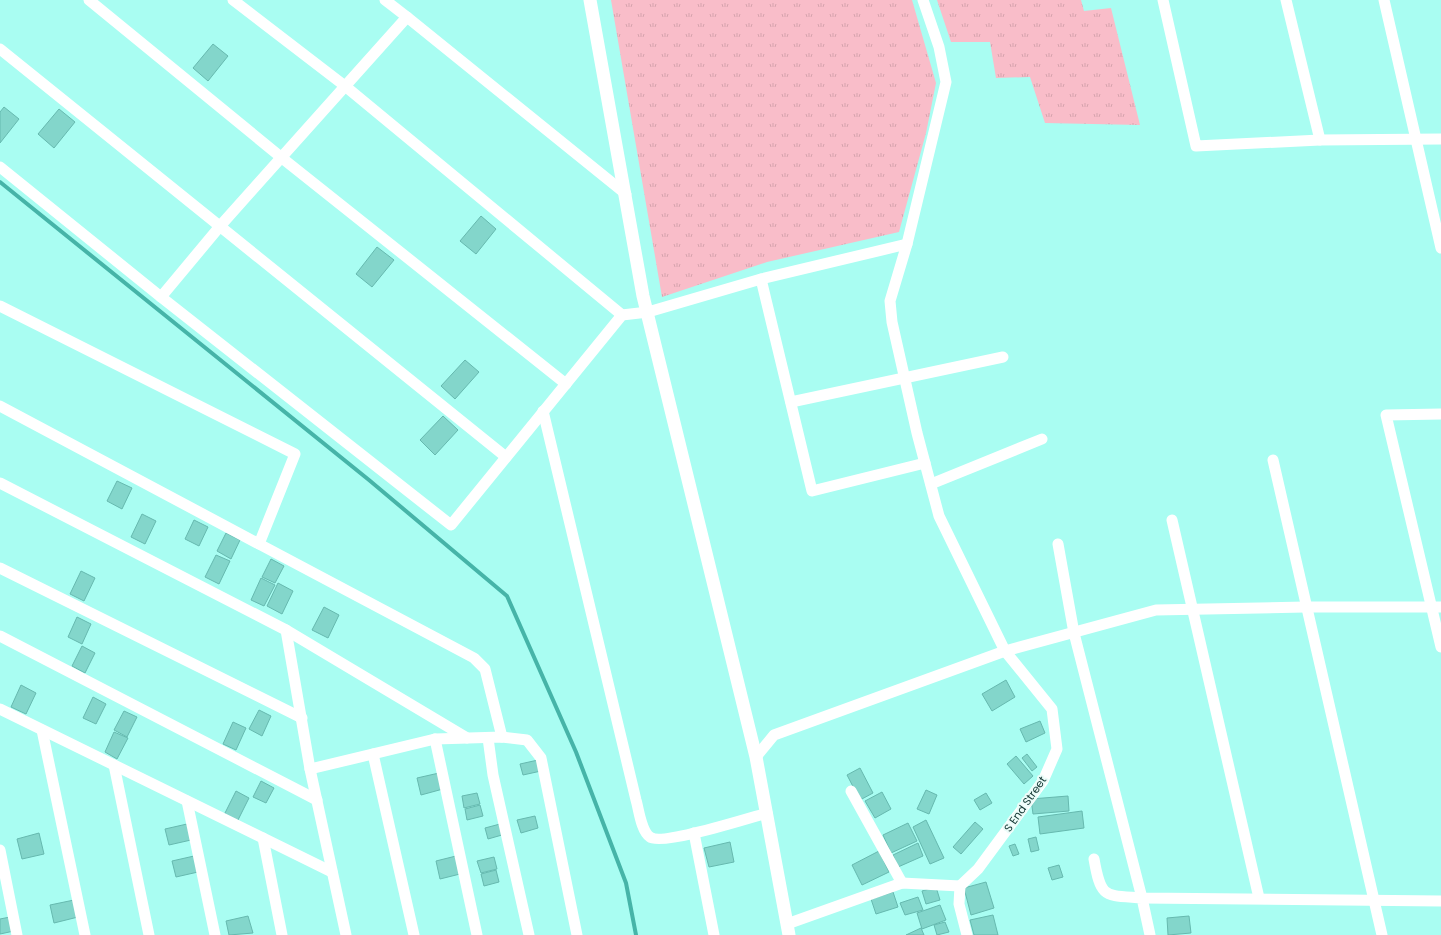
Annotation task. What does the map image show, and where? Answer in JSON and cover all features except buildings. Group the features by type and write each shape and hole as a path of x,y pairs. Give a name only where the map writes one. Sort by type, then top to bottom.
{"street":[{"path":"89,0 282,158 566,384"},
{"path":"233,0 345,86 622,315"},
{"path":"385,0 626,194"},
{"path":"590,0 626,194 643,296 756,757 788,930 902,883 960,886 959,904 967,935"},
{"name":"S End Street","path":"923,0 939,47 946,82 907,244 890,301 892,322 930,484 939,516 1005,651 1052,709 1057,750 1043,781 978,869 960,886"},
{"path":"1163,0 1196,146 1320,140 1441,139"},
{"path":"1286,0 1320,140"},
{"path":"1384,0 1441,248"},
{"path":"161,297 221,226 407,17"},
{"path":"0,49 506,457"},
{"path":"0,167 161,297 451,525 622,315 648,312 761,279 907,244"},
{"path":"761,279 812,491 925,463"},
{"path":"0,306 295,454 259,544"},
{"path":"791,402 1003,357"},
{"path":"0,406 474,658 485,670 502,737"},
{"path":"543,411 636,800 646,833 650,838 657,840 694,833 766,813"},
{"path":"1441,414 1386,415 1436,607 1441,647"},
{"path":"930,484 1042,439"},
{"path":"1273,460 1305,607 1382,935"},
{"path":"0,484 286,630 467,738"},
{"path":"1172,520 1259,898"},
{"path":"1058,544 1074,633 1142,898 1150,935"},
{"path":"0,568 302,718"},
{"path":"756,757 774,735 1005,651 1156,610 1305,607 1436,607"},
{"path":"286,630 310,769 346,935"},
{"path":"0,636 317,800"},
{"path":"0,709 332,872"},
{"path":"42,730 85,935"},
{"path":"310,769 435,739 502,737 527,740 541,758 578,935"},
{"path":"488,738 493,775 529,935"},
{"path":"435,739 477,935"},
{"path":"373,754 414,935"},
{"path":"114,765 148,935"},
{"path":"851,791 902,883"},
{"path":"187,801 215,935"},
{"path":"694,833 714,935"},
{"path":"263,838 282,935"},
{"path":"0,850 17,935"},
{"path":"1094,859 1098,881 1102,889 1110,896 1142,898 1441,901"}],"green space":[{"path":"611,0 912,0 936,83 926,133 899,232 767,262 662,297"},
{"path":"937,0 1081,0 1084,11 1111,8 1140,125 1045,123 1030,77 996,78 990,42 951,42"}],"waterway":[{"path":"0,182 369,480 507,596 576,752 626,883 636,935"}]}
